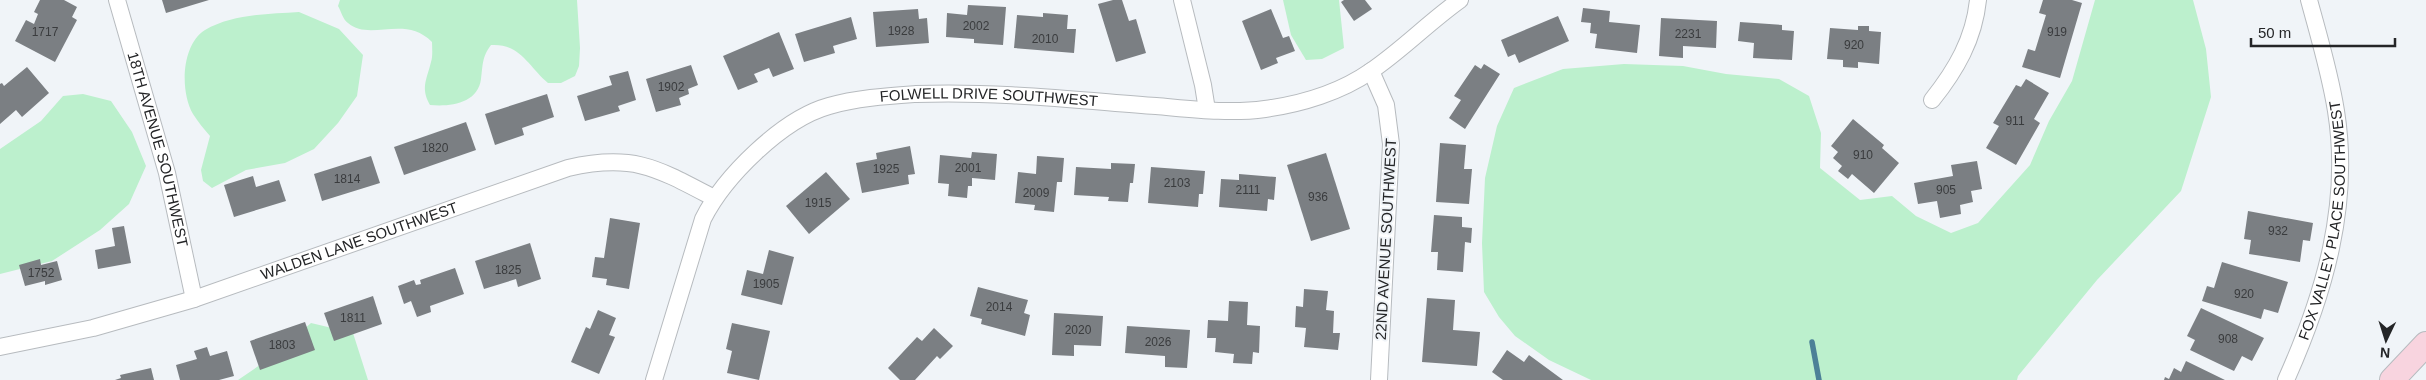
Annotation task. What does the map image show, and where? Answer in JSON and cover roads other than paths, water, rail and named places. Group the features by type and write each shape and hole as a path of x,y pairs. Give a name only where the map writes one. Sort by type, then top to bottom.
{"street":[{"name":"18TH AVENUE SOUTHWEST","path":"117,0 167,173 194,299"},
{"path":"1182,0 1203,85 1207,110"},
{"name":"FOLWELL DRIVE SOUTHWEST","path":"654,380 701,226 714,198 760,149 809,114 828,106 867,99 964,93 1207,110 1265,109 1300,101 1353,82 1371,71 1460,0"},
{"path":"1932,100 1951,76 1963,54 1970,38 1978,0"},
{"name":"FOX VALLEY PLACE SOUTHWEST","path":"2286,380 2310,326 2324,281 2336,228 2340,184 2336,112 2326,62 2309,0"},
{"name":"22ND AVENUE SOUTHWEST","path":"1371,71 1386,104 1391,144 1379,380"},
{"name":"WALDEN LANE SOUTHWEST","path":"0,347 93,328 194,299 586,163 610,160 648,166 666,172 714,198"},
{"path":"2392,380 2426,344"}],"waterway":[{"path":"1812,342 1819,380"}]}
